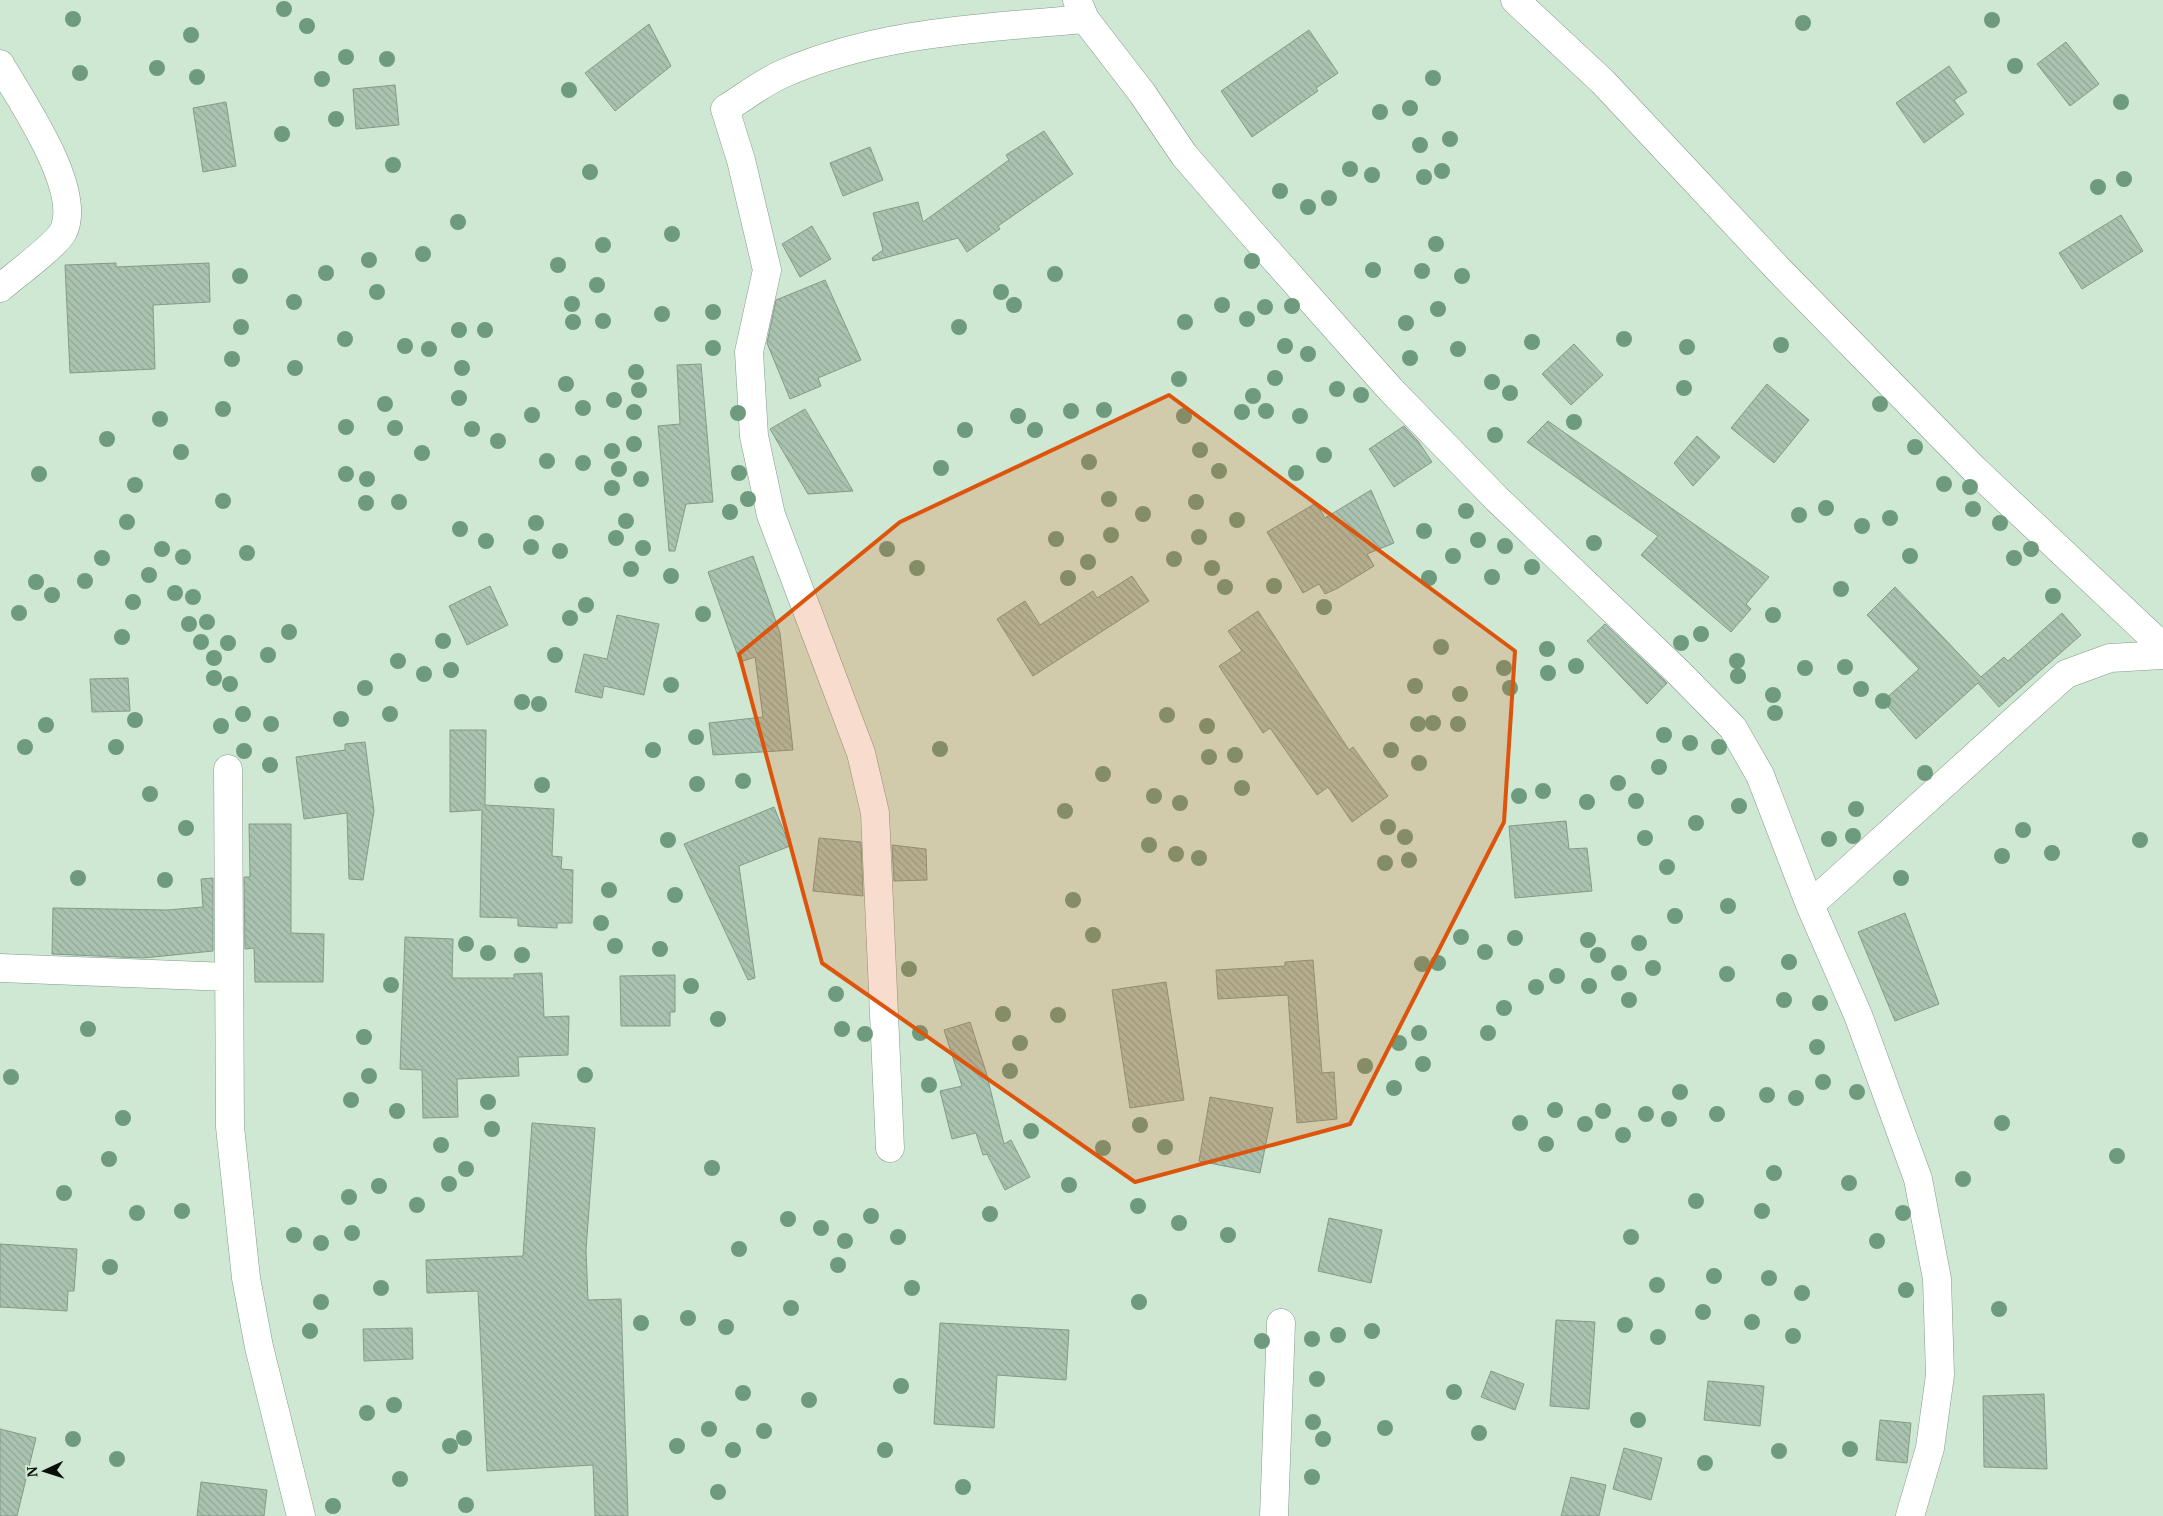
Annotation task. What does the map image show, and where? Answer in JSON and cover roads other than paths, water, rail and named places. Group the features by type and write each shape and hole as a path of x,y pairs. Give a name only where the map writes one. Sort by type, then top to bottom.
{"street":[{"path":"1515,0 1603,82 1779,270 1974,469 2163,647"},
{"path":"890,1148 875,813 861,752 771,515 756,445 749,352 767,270 741,160 725,108 779,76 818,60 894,40 1081,10 1142,93 1184,155 1391,390 1497,499 1678,672 1733,728 1760,775 1810,905 1858,1015 1918,1179 1937,1280 1940,1375 1930,1448 1910,1516"},
{"path":"0,64 46,142 62,179 68,207 63,232 33,261 0,288"},
{"path":"1810,905 2066,674 2110,658 2163,655"},
{"path":"228,769 230,1127 246,1278 259,1347 302,1516"},
{"path":"0,968 228,977"},
{"path":"1274,1516 1281,1323"}]}
